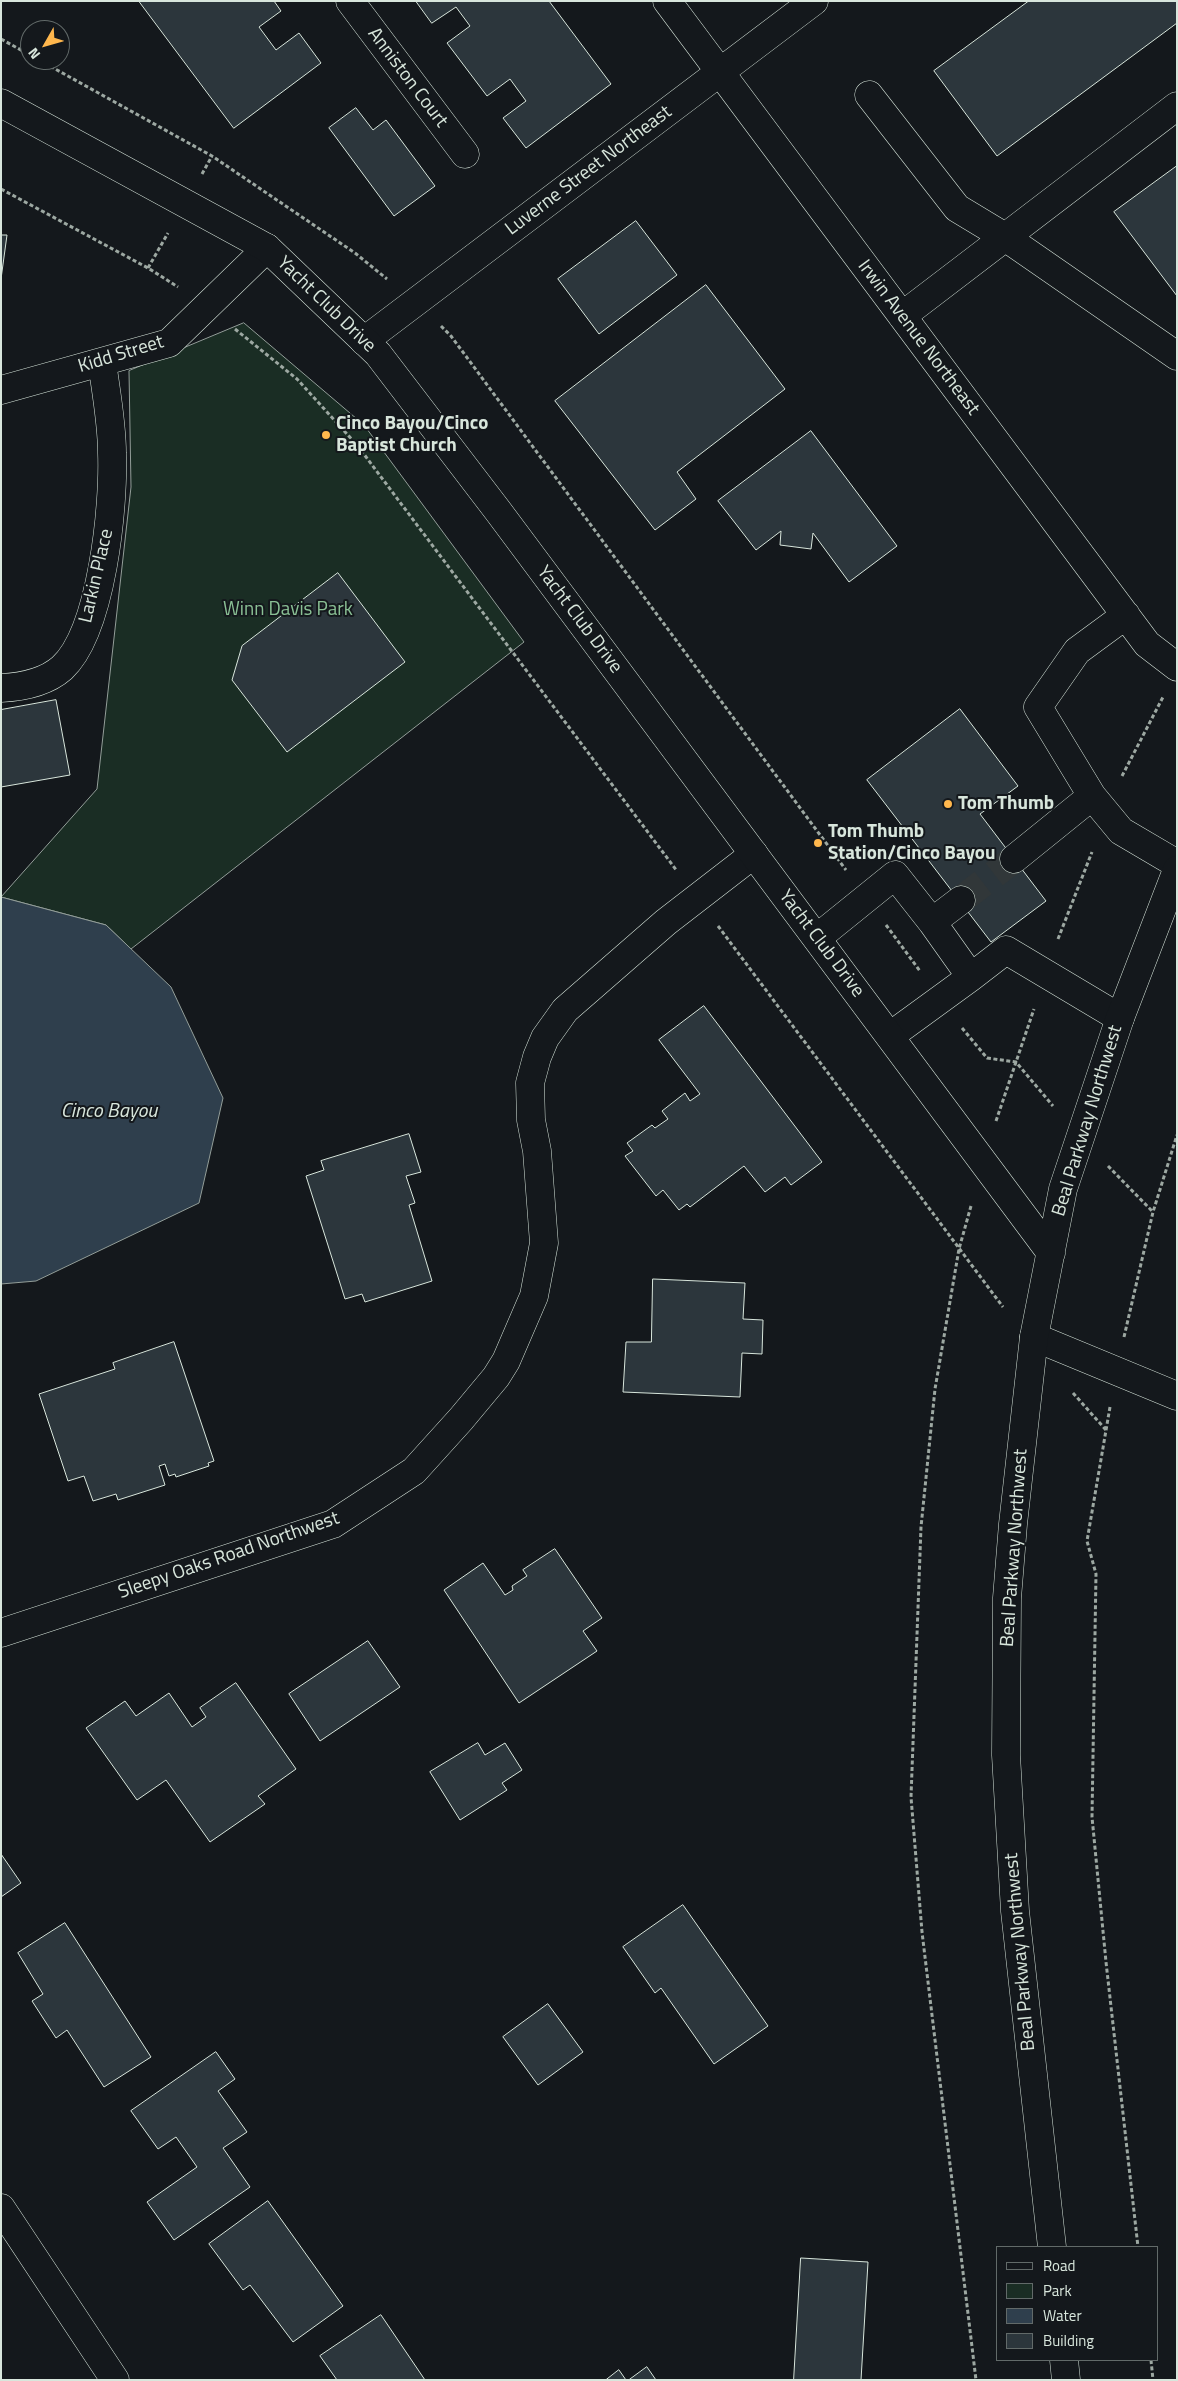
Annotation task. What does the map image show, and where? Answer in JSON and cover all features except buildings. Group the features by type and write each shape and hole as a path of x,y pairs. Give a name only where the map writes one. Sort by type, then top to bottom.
{"street":[{"name":"Anniston Court","path":"350,1 465,154"},
{"name":"Irwin Avenue Northeast","path":"666,1 1147,644 1177,667"},
{"name":"Luverne Street Northeast","path":"364,341 814,1"},
{"path":"869,95 956,208 1005,237 1177,356"},
{"name":"Yacht Club Drive","path":"1,103 267,248 378,354 498,510 1051,1253"},
{"path":"902,316 1177,106"},
{"name":"Kidd Street","path":"1,390 168,342 267,248"},
{"name":"Larkin Place","path":"1,688 39,681 61,668 80,645 95,599 109,527 112,453 102,362"},
{"path":"1126,616 1077,651 1038,707 1092,796 1121,831 1177,864"},
{"path":"1014,859 1092,796"},
{"name":"Sleepy Oaks Road Northwest","path":"1,1633 333,1524 414,1471 496,1377 506,1361 534,1296 544,1243 537,1151 531,1120 530,1084 545,1038 566,1010 697,898 754,854"},
{"name":"Beal Parkway Northwest","path":"1052,2246 1015,1911 1006,1755 1007,1598 1013,1524 1034,1343 1063,1189 1120,1018 1177,870"},
{"path":"817,938 895,875 932,922 971,978"},
{"path":"932,922 961,900"},
{"path":"890,1036 971,978 1006,950 1120,1018"},
{"path":"1034,1343 1116,1371 1177,1396"},
{"path":"1,2208 115,2380"},
{"path":"1064,2361 1066,2380"}],"path":[{"path":"1,39 20,49"},
{"path":"57,70 212,156 355,253 416,302 451,336 941,1000 987,1058 1016,1062 1080,1138 1153,1212"},
{"path":"1,189 148,268 206,306 298,379 357,445 1034,1343"},
{"path":"1138,2246 1106,1962 1092,1816 1096,1574 1087,1540 1116,1371 1153,1212 1177,1135"},
{"path":"1070,1389 1106,1430"},
{"path":"1151,2361 1153,2380"}],"green space":[{"name":"Winn Davis Park","path":"244,323 364,425 524,642 131,949 106,925 1,897 97,789 131,487 129,371"}],"water":[{"name":"Cinco Bayou","path":"1,897 106,925 171,987 223,1098 199,1203 36,1281 1,1284"}],"tunnel":[{"path":"961,900 1014,859"}],"place":[{"name":"Cinco Bayou/Cinco Baptist Church","path":"326,435"},
{"name":"Tom Thumb","path":"948,804"},
{"name":"Tom Thumb Station/Cinco Bayou","path":"818,843"}]}
